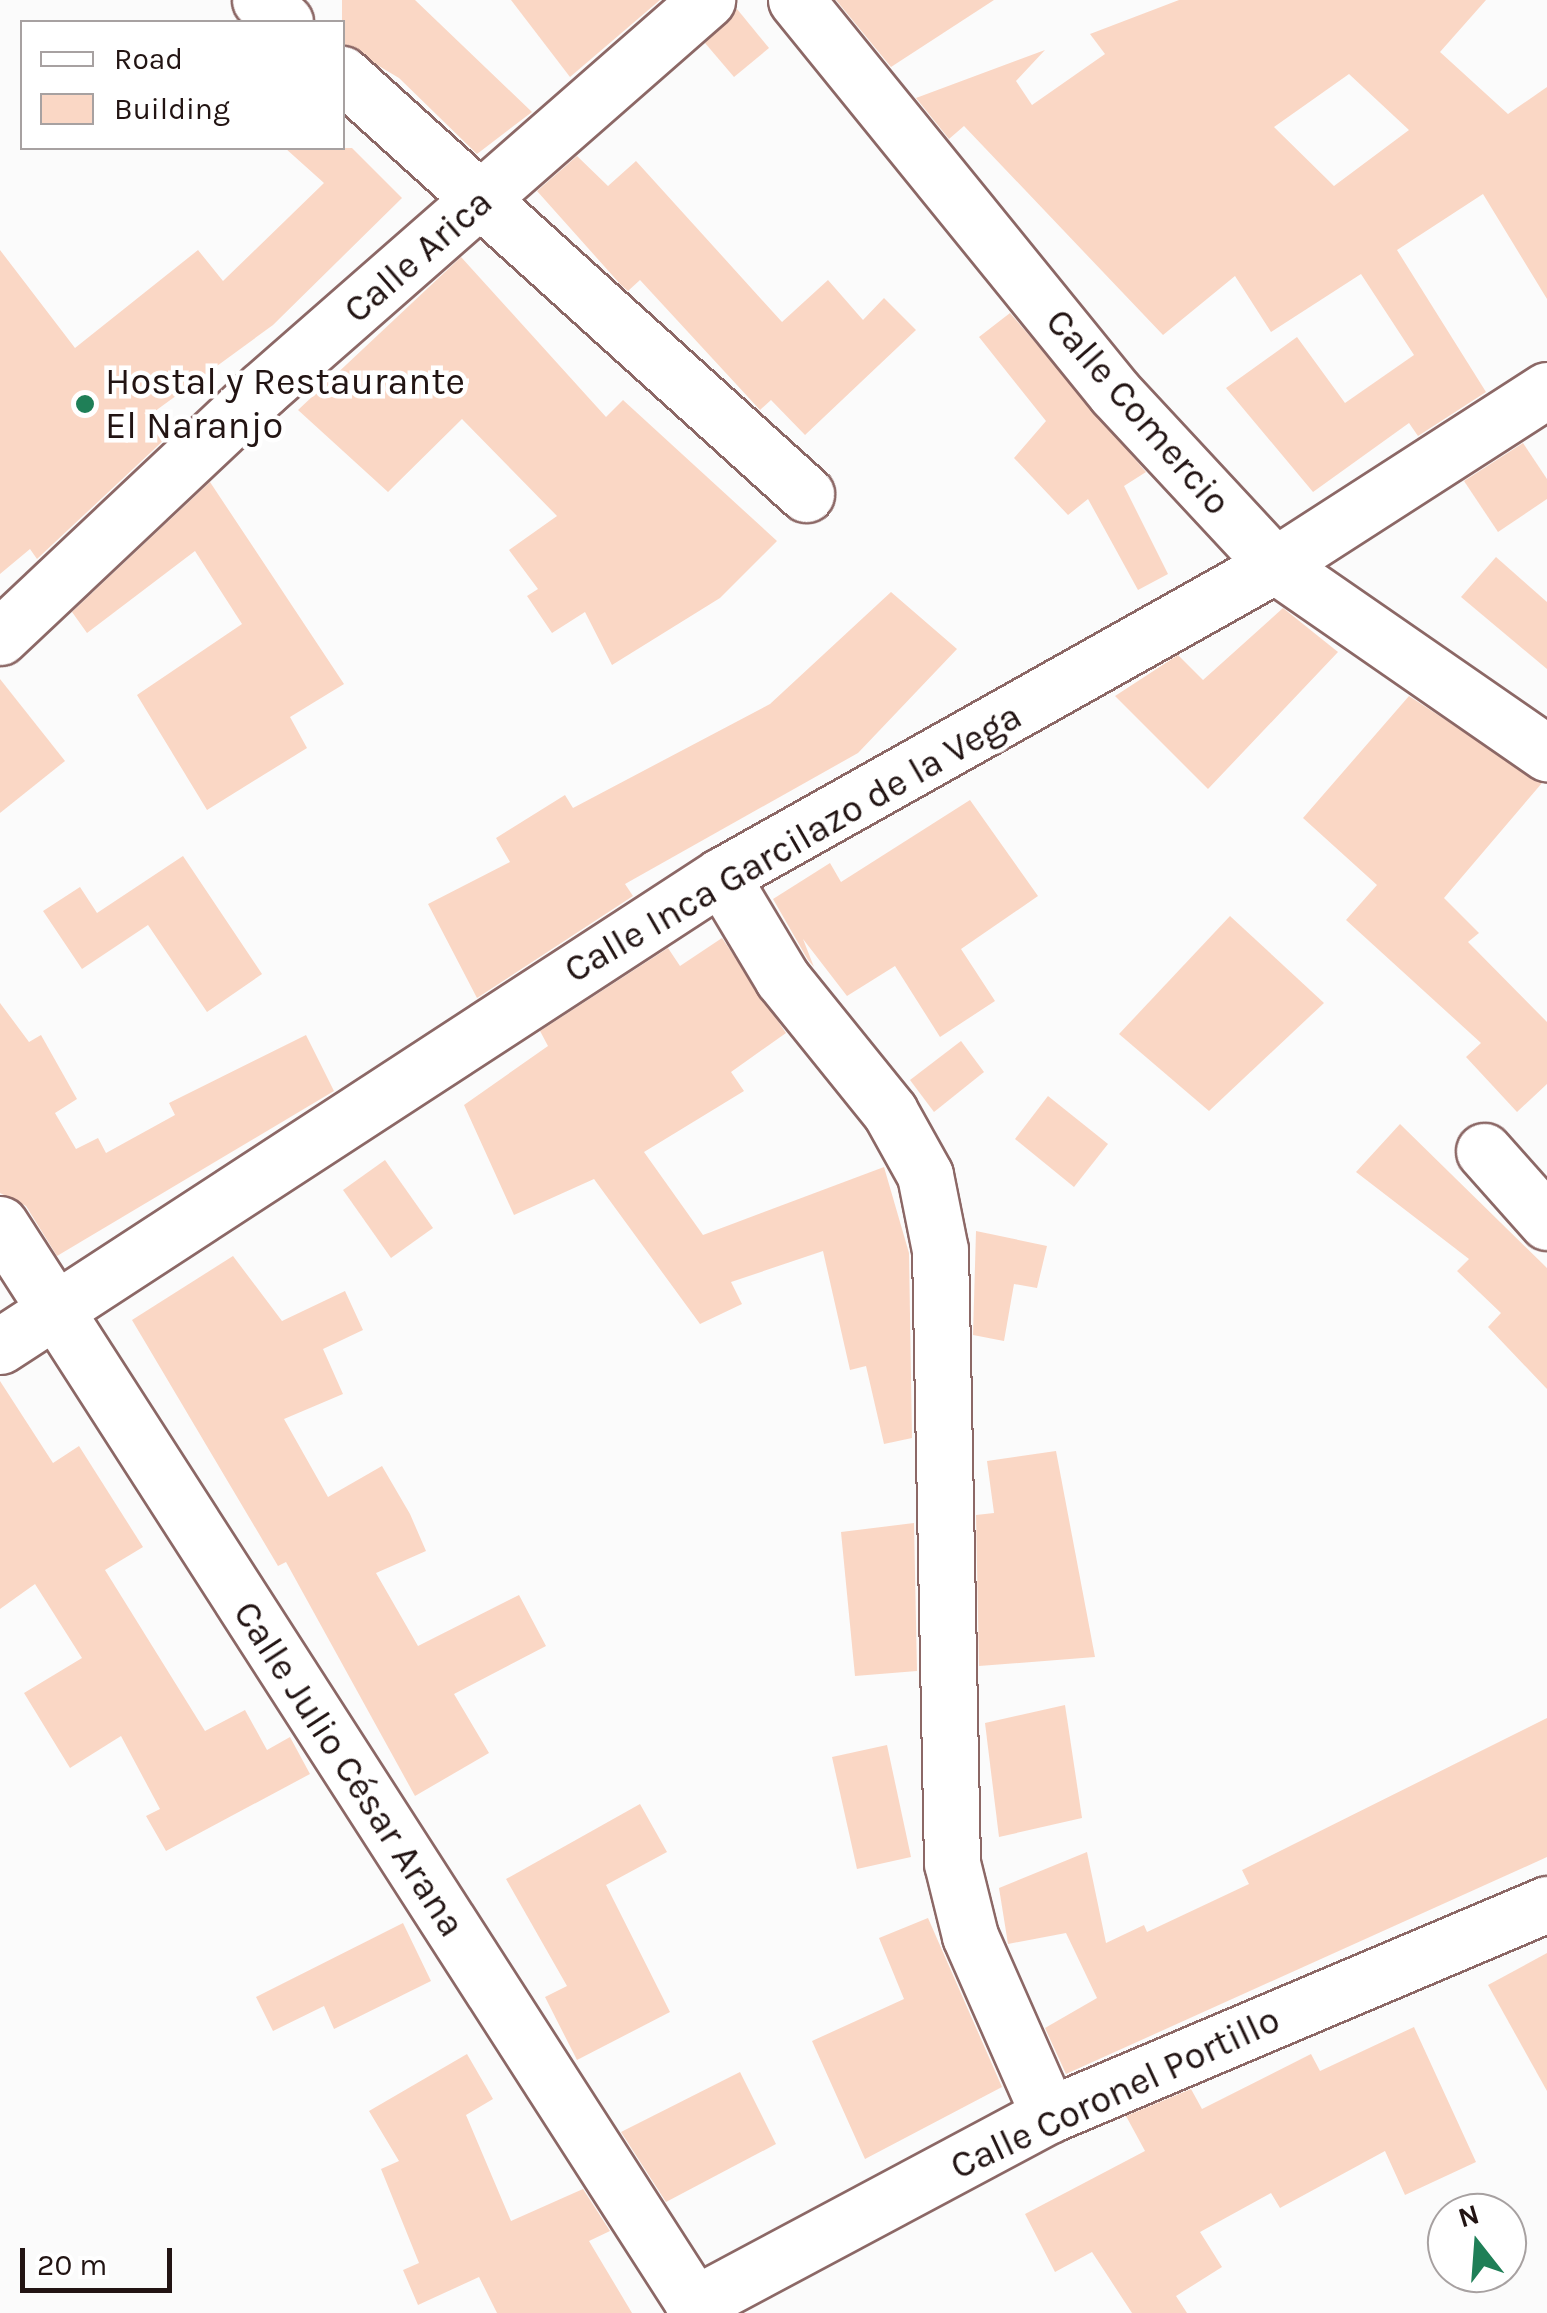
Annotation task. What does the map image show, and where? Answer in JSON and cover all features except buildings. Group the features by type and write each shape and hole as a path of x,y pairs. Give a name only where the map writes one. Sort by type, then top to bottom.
{"street":[{"path":"260,0 283,20"},
{"name":"Calle Arica","path":"0,637 262,390 484,200 707,0"},
{"name":"Calle Comercio","path":"796,0 1115,393 1275,565 1547,752"},
{"path":"345,77 806,494"},
{"name":"Calle Inca Garcilazo de la Vega","path":"0,1346 52,1305 721,876 1275,565 1547,390"},
{"path":"721,876 782,978 890,1112 925,1175 940,1250 952,1864 970,1936 1050,2114"},
{"path":"1484,1151 1547,1222"},
{"name":"Calle Julio César Arana","path":"0,1224 696,2309"},
{"name":"Calle Coronel Portillo","path":"696,2309 1050,2114 1547,1904"}],"place":[{"name":"Hostal y Restaurante El Naranjo","path":"85,404"}]}
